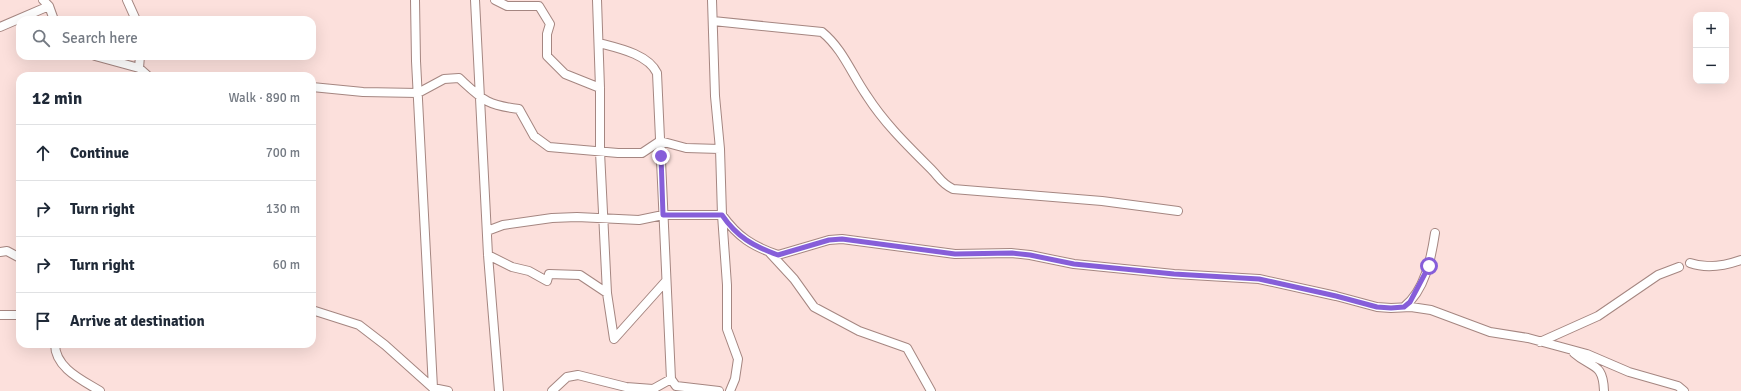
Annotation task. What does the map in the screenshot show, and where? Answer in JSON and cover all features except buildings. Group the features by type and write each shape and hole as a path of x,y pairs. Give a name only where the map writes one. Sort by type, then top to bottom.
{"street":[{"path":"127,0 134,16"},
{"path":"416,0 418,93 433,388"},
{"path":"474,0 488,255 501,390"},
{"path":"495,0 507,6 539,6 550,24 547,34 547,56 565,74 600,88"},
{"path":"597,0 603,218 607,293 614,339 666,280"},
{"path":"712,0 715,96 720,149 722,215 727,285 727,329 738,359 735,379 730,391"},
{"path":"21,16 46,3 52,16"},
{"path":"0,27 16,19"},
{"path":"713,21 822,32 833,41 867,97 900,138 933,171 943,184 953,189 1102,201 1178,211"},
{"path":"599,43 635,55 653,66 658,81 671,379 676,386 719,391"},
{"path":"110,60 139,68 144,72"},
{"path":"139,68 140,60"},
{"path":"316,87 363,92 418,93 444,79 459,78 480,97 496,106 519,109 534,136 549,147 600,152 642,153 660,141 686,148 720,149"},
{"path":"487,231 502,225 524,221 577,217 614,220 639,220 663,215 722,215"},
{"path":"722,215 733,231 744,239 778,255 829,240 842,239 955,254 1012,253 1074,264 1174,274 1259,279 1336,296 1377,307 1404,307 1431,310 1490,332 1528,338 1574,352 1586,354 1629,372 1678,386 1684,391"},
{"path":"1404,307 1413,297 1426,274 1434,233"},
{"path":"0,245 4,252 16,256"},
{"path":"768,251 794,279 814,307 858,331 907,348 931,391"},
{"path":"488,255 512,267 529,270 547,281 549,274 580,275 607,293"},
{"path":"1690,263 1699,266 1725,266 1741,260"},
{"path":"1540,342 1598,316 1658,275 1679,267"},
{"path":"316,311 359,325 385,345 433,388 448,391"},
{"path":"0,315 16,315"},
{"path":"55,348 63,366 100,391"},
{"path":"1574,352 1580,358 1598,368 1604,381 1604,391"},
{"path":"552,391 567,377 578,375 626,387 653,389 671,379"}],"route":[{"path":"661,156 663,215 722,215 733,231 744,239 778,255 829,240 842,239 923,251 955,254 1012,253 1074,264 1120,269 1259,279 1336,296 1377,307 1391,308 1404,307 1410,302 1429,266"}]}
